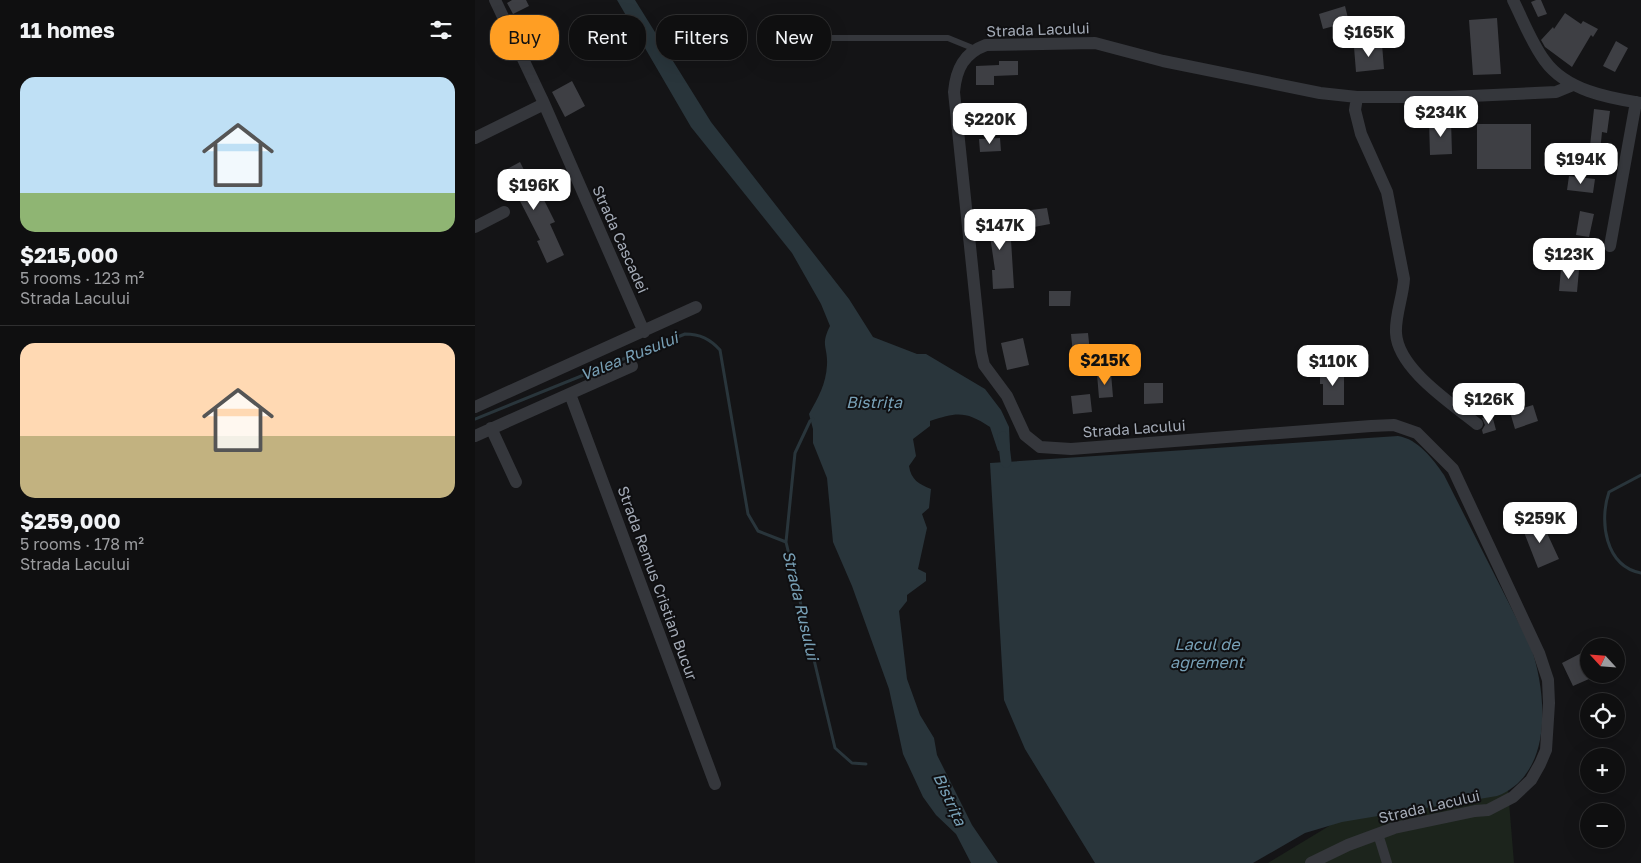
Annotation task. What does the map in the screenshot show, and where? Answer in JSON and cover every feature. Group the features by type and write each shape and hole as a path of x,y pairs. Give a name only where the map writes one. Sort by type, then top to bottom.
{"street":[{"name":"Strada Cascadei","path":"495,0 544,104 644,332"},
{"path":"1513,0 1545,62 1573,85 1594,93 1639,102 1610,246"},
{"name":"Strada Lacului","path":"1311,863 1348,844 1378,834 1457,814 1488,810 1513,797 1531,780 1546,750 1548,680 1539,653 1453,469 1417,433 1394,425 1071,449 1040,448 1025,435 1007,396 984,365 981,352 954,92 955,82 963,59 975,49 995,44 1095,43 1163,61 1320,93 1357,97 1449,97 1547,92 1573,85"},
{"path":"1357,97 1355,110 1361,134 1387,192 1404,279 1403,294 1396,323 1399,347 1408,362 1432,388 1477,424"},
{"path":"475,138 544,104"},
{"path":"475,227 504,212"},
{"path":"475,407 696,307"},
{"path":"475,436 570,394 602,377 632,366"},
{"name":"Strada Remus Cristian Bucur","path":"570,394 715,784"},
{"path":"491,428 516,482"},
{"path":"1378,834 1386,862"}],"lane":[{"path":"831,38 948,38 975,49"}],"shaded area":[{"path":"1508,790 1514,863 1268,863 1339,820"}],"water":[{"name":"Bistrița","path":"617,0 635,0 644,15 626,15"},
{"name":"Bistrița","path":"646,18 656,34 656,60 672,60 711,122 849,299 873,337 917,354 926,354 985,389 1001,410 1009,427 1010,449 998,451 990,427 974,418 961,415 947,416 930,421 930,426 913,439 916,456 909,466 910,471 916,481 931,489 929,508 922,514 927,528 918,569 926,573 926,581 907,595 907,601 899,611 907,679 920,715 934,738 937,755 972,825 998,863 971,863 956,834 936,815 923,797 903,754 889,689 852,586 833,542 827,478 813,443 813,429 809,414 821,391 826,372 825,338 830,326 821,304 792,253 691,127 646,50"},
{"name":"Lacul de agrement","path":"1398,436 1418,445 1430,456 1444,475 1531,647 1540,687 1542,709 1541,731 1537,752 1529,770 1515,785 1497,796 1342,822 1305,833 1253,863 1095,863 1025,749 1004,700 990,463"}],"building":[{"path":"512,0 526,0 529,6 513,14 507,3"},
{"path":"1541,0 1547,14 1538,17 1531,2"},
{"path":"1345,6 1349,22 1323,29 1319,14"},
{"path":"1565,13 1581,24 1583,21 1598,29 1593,37 1591,35 1572,67 1545,47 1541,40 1553,27 1554,29"},
{"path":"1497,18 1501,74 1473,75 1469,20"},
{"path":"1616,41 1628,48 1615,72 1603,66"},
{"path":"1382,44 1384,69 1356,72 1354,47"},
{"path":"999,61 1018,61 1018,75 994,76 994,85 976,85 976,66 999,65"},
{"path":"572,81 585,106 565,117 552,92"},
{"path":"1594,109 1610,111 1607,133 1602,132 1599,162 1573,159 1575,144 1590,146"},
{"path":"983,114 984,126 969,128 967,117"},
{"path":"1451,120 1452,154 1430,155 1429,121"},
{"path":"1477,124 1531,124 1531,169 1477,169"},
{"path":"1000,138 1001,151 980,152 979,139"},
{"path":"520,162 538,198 542,196 555,222 550,224 564,255 547,263 537,241 540,240 521,203 513,189 509,191 500,173"},
{"path":"1569,176 1595,179 1593,193 1567,190"},
{"path":"1047,208 1050,224 1034,227 1031,210"},
{"path":"1580,211 1594,214 1589,237 1576,235"},
{"path":"1003,212 1007,240 1011,240 1014,288 993,289 992,270 995,270 989,229 983,230 980,215"},
{"path":"1561,269 1579,270 1577,292 1559,291"},
{"path":"1049,291 1071,291 1070,306 1049,306"},
{"path":"1088,333 1090,352 1073,354 1071,334"},
{"path":"1023,338 1029,365 1007,370 1001,343"},
{"path":"1344,369 1344,405 1323,405 1323,384 1320,384 1320,370"},
{"path":"1111,373 1113,397 1099,398 1097,374"},
{"path":"1144,383 1163,383 1163,403 1144,404"},
{"path":"1090,394 1092,412 1073,414 1071,396"},
{"path":"1533,405 1538,421 1515,429 1510,412"},
{"path":"1492,415 1496,430 1483,434 1482,430 1485,425 1482,418"},
{"path":"1541,520 1559,559 1538,568 1522,527"},
{"path":"1580,654 1580,683 1573,686 1562,663"}],"waterway":[{"name":"Valea Rusului","path":"475,419 685,334 704,338 720,350 748,514 758,531 786,542"},
{"name":"Strada Rusului","path":"813,419 810,421 795,453 786,542 835,748 852,763 866,764"},
{"path":"1003,437 1006,462"},
{"path":"1641,475 1609,492 1605,516 1605,529 1612,552 1629,569 1641,573"}]}
